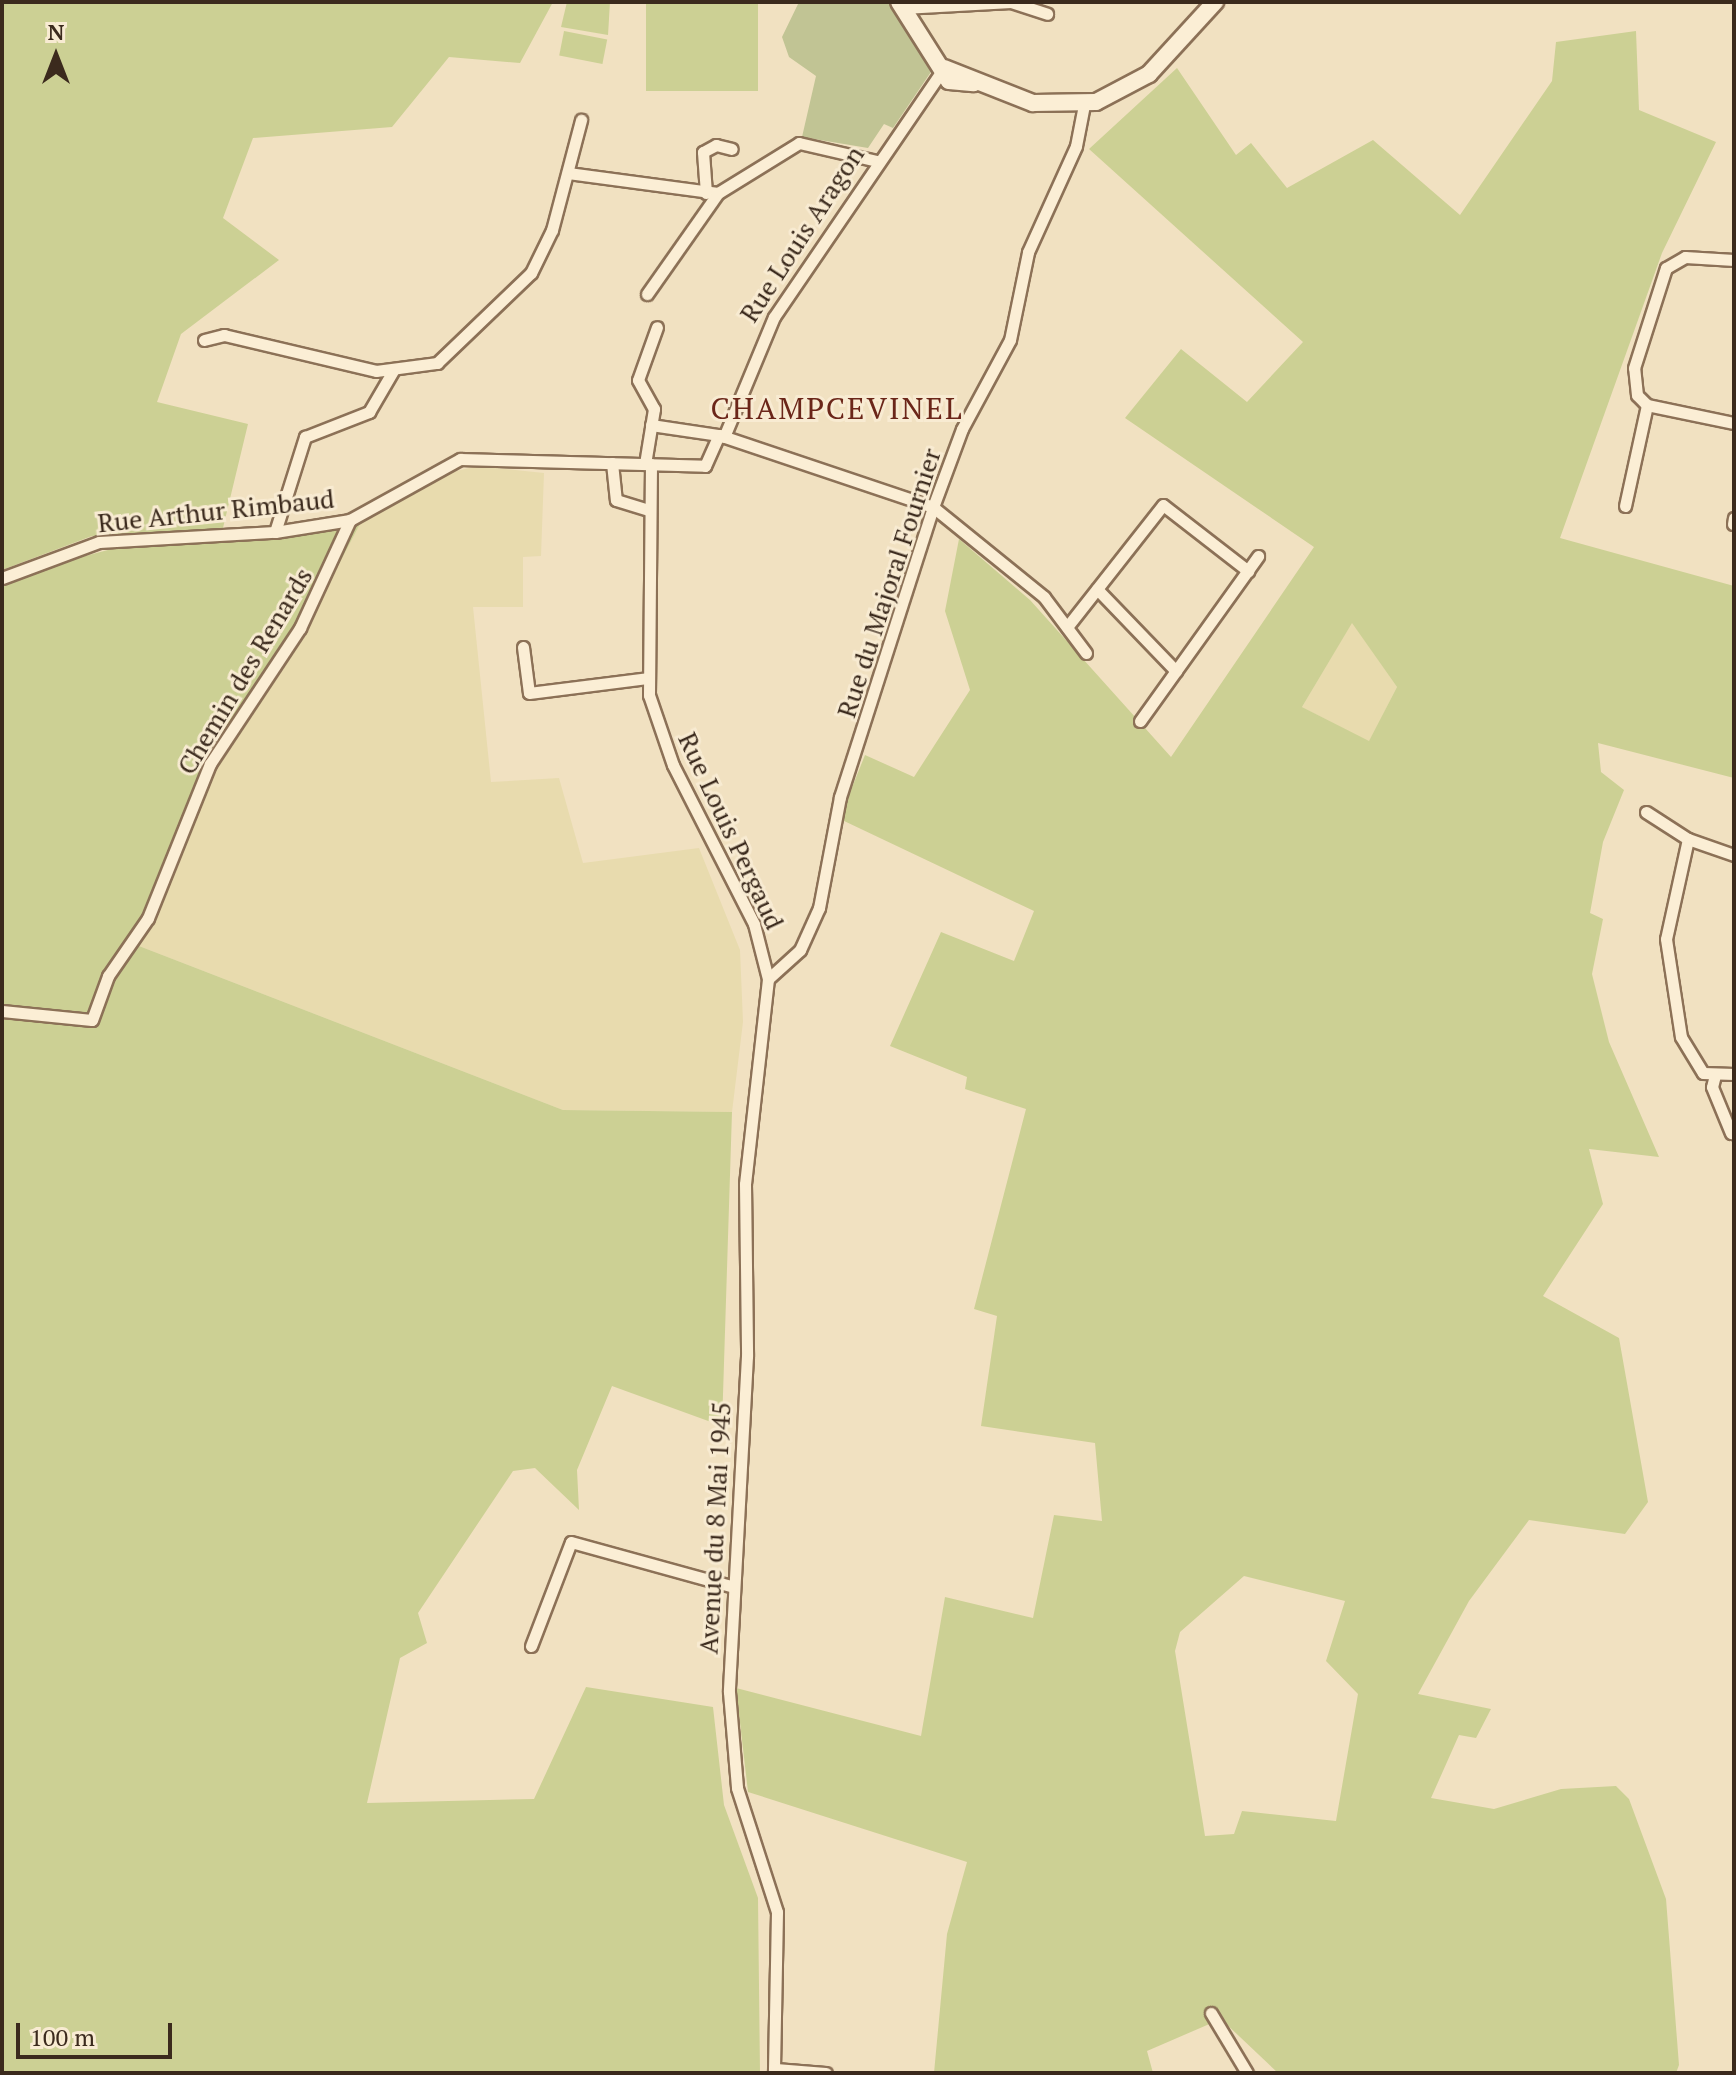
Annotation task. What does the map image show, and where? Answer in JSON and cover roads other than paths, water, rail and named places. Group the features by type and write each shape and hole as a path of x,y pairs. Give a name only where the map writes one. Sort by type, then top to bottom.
{"main road":[{"path":"901,5 947,74 1033,103 1084,105 1149,74 1215,2"}],"street":[{"path":"901,5 1011,2 1047,14"},
{"name":"Rue Louis Aragon","path":"721,436 774,317 915,107 947,74"},
{"name":"Rue du Majoral Fournier","path":"768,979 800,950 819,908 840,797 933,507 962,429 1010,340 1028,252 1076,146 1084,105"},
{"path":"204,340 224,335 393,371 437,363 515,293 552,230 581,120"},
{"path":"647,294 712,193 799,143 877,161"},
{"path":"712,193 703,152 716,145 732,149"},
{"path":"568,173 712,193"},
{"path":"1734,260 1685,257 1666,268 1634,368 1637,395 1647,405 1734,423"},
{"path":"657,327 638,380 654,409 651,425 721,436 933,507 1044,597 1086,653"},
{"path":"275,532 305,437 369,412 393,371"},
{"path":"1625,506 1647,405"},
{"name":"Rue Louis Pergaud","path":"651,425 647,678 673,765 747,908 768,979"},
{"name":"Rue Arthur Rimbaud","path":"2,578 115,539 275,532 350,520 460,459 705,466 721,436"},
{"path":"612,463 616,500 648,510"},
{"path":"1067,627 1163,505 1248,571"},
{"name":"Chemin des Renards","path":"2,1011 92,1020 108,976 148,918 210,764 300,628 350,520"},
{"path":"1140,721 1258,556"},
{"path":"1097,589 1176,671"},
{"path":"523,647 529,693 647,678"},
{"path":"1646,812 1688,839 1734,855"},
{"path":"1688,839 1666,952 1681,1037 1693,1063 1715,1075 1734,1074"},
{"name":"Avenue du 8 Mai 1945","path":"768,979 745,1184 747,1356 731,1586 733,1764 777,1912 774,2071"},
{"path":"1715,1075 1712,1087 1731,1133"},
{"path":"531,1646 571,1542 731,1586"},
{"path":"1211,2013 1247,2073"},
{"path":"774,2071 826,2073"}],"district":[{"name":"CHAMPCEVINEL","path":"837,408"}]}
